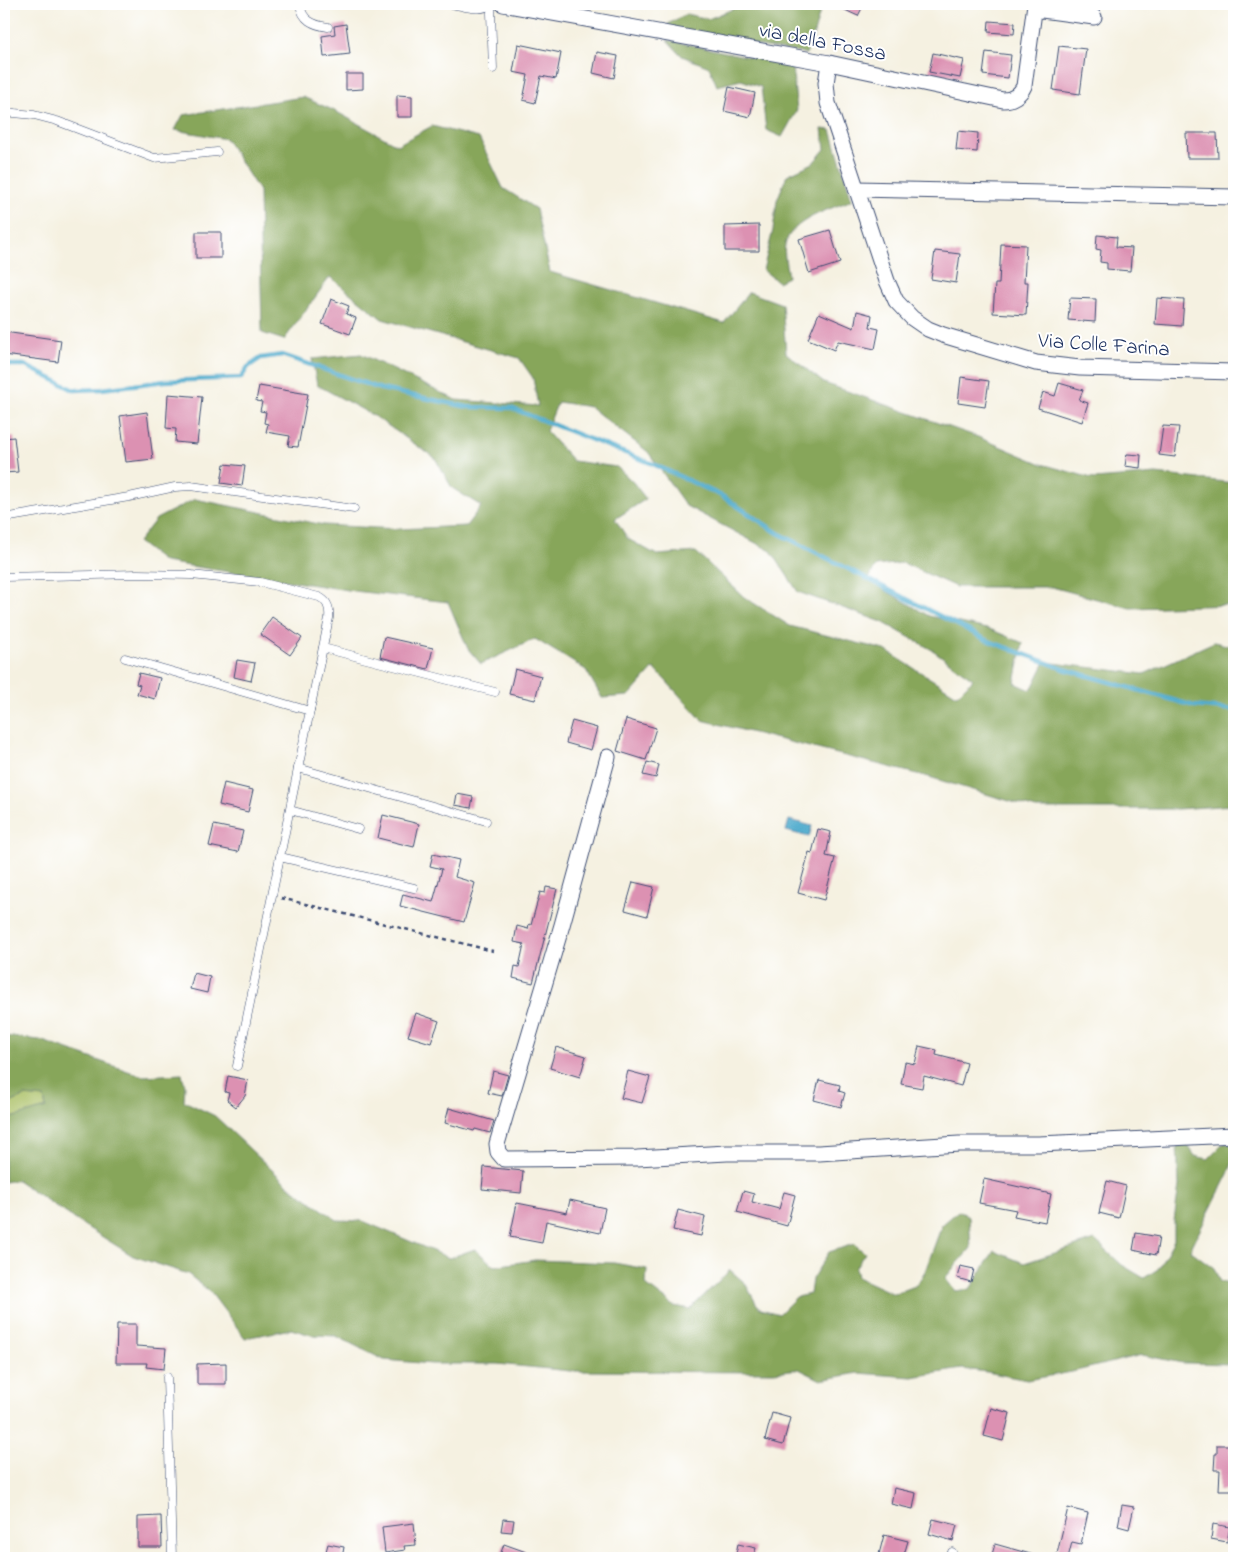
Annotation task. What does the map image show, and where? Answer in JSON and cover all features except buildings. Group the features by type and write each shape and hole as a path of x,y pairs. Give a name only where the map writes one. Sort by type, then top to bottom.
{"street":[{"name":"via della Fossa","path":"503,4 829,63 1003,100 1015,97 1024,86 1035,6"},
{"path":"1035,6 1094,17"},
{"name":"Via Colle Farina","path":"829,63 826,83 827,98 856,189 890,290 896,301 912,318 935,332 1036,363 1080,368 1234,372"},
{"path":"856,189 1234,197"},
{"path":"608,757 562,924 497,1144 499,1154 504,1159 638,1158 727,1153 819,1153 959,1144 1039,1144 1234,1135"}],"lane":[{"path":"300,4 301,12 306,19 314,24 328,27"},
{"path":"451,4 480,9 492,4"},
{"path":"492,4 493,69"},
{"path":"4,112 34,115 57,121 154,158 217,152"},
{"path":"4,518 129,497 175,487 191,486 354,509"},
{"path":"4,577 137,574 191,575 260,582 319,597 327,602 329,618 237,1066"},
{"path":"323,648 495,692"},
{"path":"125,658 310,711"},
{"path":"298,768 486,821"},
{"path":"290,810 358,829"},
{"path":"280,856 414,888"},
{"path":"167,1378 172,1558"},
{"path":"1232,1558 1234,1549"}],"path":[{"path":"272,896 493,951"}],"green space":[{"path":"745,4 781,8 785,4 825,4 820,11 806,54 669,30 668,24 686,14 708,19"},
{"path":"667,40 792,66 797,110 782,137 766,130 761,87 741,80 717,86 709,67 682,56"},
{"path":"303,97 335,111 397,145 432,126 479,138 503,188 536,209 550,272 724,323 749,292 782,304 786,353 824,383 978,437 1042,464 1095,479 1156,474 1234,483 1234,605 1130,608 1052,587 956,587 903,563 876,566 868,580 929,616 992,630 1023,643 1015,683 1031,690 1045,662 1144,674 1214,642 1234,647 1234,805 1177,809 1036,809 929,777 702,720 654,668 629,696 602,698 586,670 535,639 481,664 468,649 448,602 354,591 164,562 138,542 156,519 195,499 324,525 398,529 466,526 481,506 452,488 435,458 374,416 317,385 312,359 361,354 456,400 538,406 533,378 519,358 382,319 330,277 284,340 262,333 259,191 226,139 175,130 183,115","holes":["558,402 590,407 648,452 686,506 771,551 798,592 882,622 934,651 973,679 957,695 885,650 790,626 744,597 696,552 657,555 628,539 615,519 646,499 633,482 617,467 573,461 546,431"]},
{"path":"822,129 831,130 852,200 812,216 788,236 785,245 785,256 788,277 778,282 763,270 773,230 777,200 787,175 813,163 825,149"},
{"path":"4,1036 40,1040 142,1076 182,1074 185,1085 184,1101 215,1116 288,1185 337,1220 363,1221 449,1258 475,1249 494,1266 535,1260 614,1263 647,1269 646,1285 674,1306 690,1309 730,1270 745,1283 761,1309 779,1314 796,1297 810,1294 812,1279 829,1252 854,1244 865,1253 855,1268 857,1277 894,1294 915,1286 924,1274 942,1225 958,1211 969,1216 971,1248 945,1278 955,1291 970,1289 994,1251 1024,1263 1095,1240 1122,1265 1144,1278 1158,1269 1174,1240 1174,1221 1179,1185 1177,1146 1187,1144 1195,1156 1208,1159 1224,1143 1234,1145 1234,1159 1228,1174 1190,1250 1214,1268 1220,1282 1234,1282 1234,1364 1182,1363 1142,1355 1072,1372 1027,1380 962,1369 912,1377 858,1373 821,1380 799,1369 774,1372 570,1371 497,1364 432,1364 384,1360 336,1336 311,1335 291,1329 245,1338 211,1293 188,1274 133,1256 17,1180 4,1182 4,1120 46,1108 44,1098 25,1096 4,1106"},
{"path":"25,1096 44,1098 46,1109 4,1120 4,1106"}],"water":[{"path":"789,820 812,826 809,837 786,831"}],"waterway":[{"path":"4,365 24,365 74,390 102,389 165,381 241,378 248,367 261,358 282,355 381,389 468,407 511,408 653,464 722,496 778,533 989,641 1064,669 1194,706 1234,710"}]}
